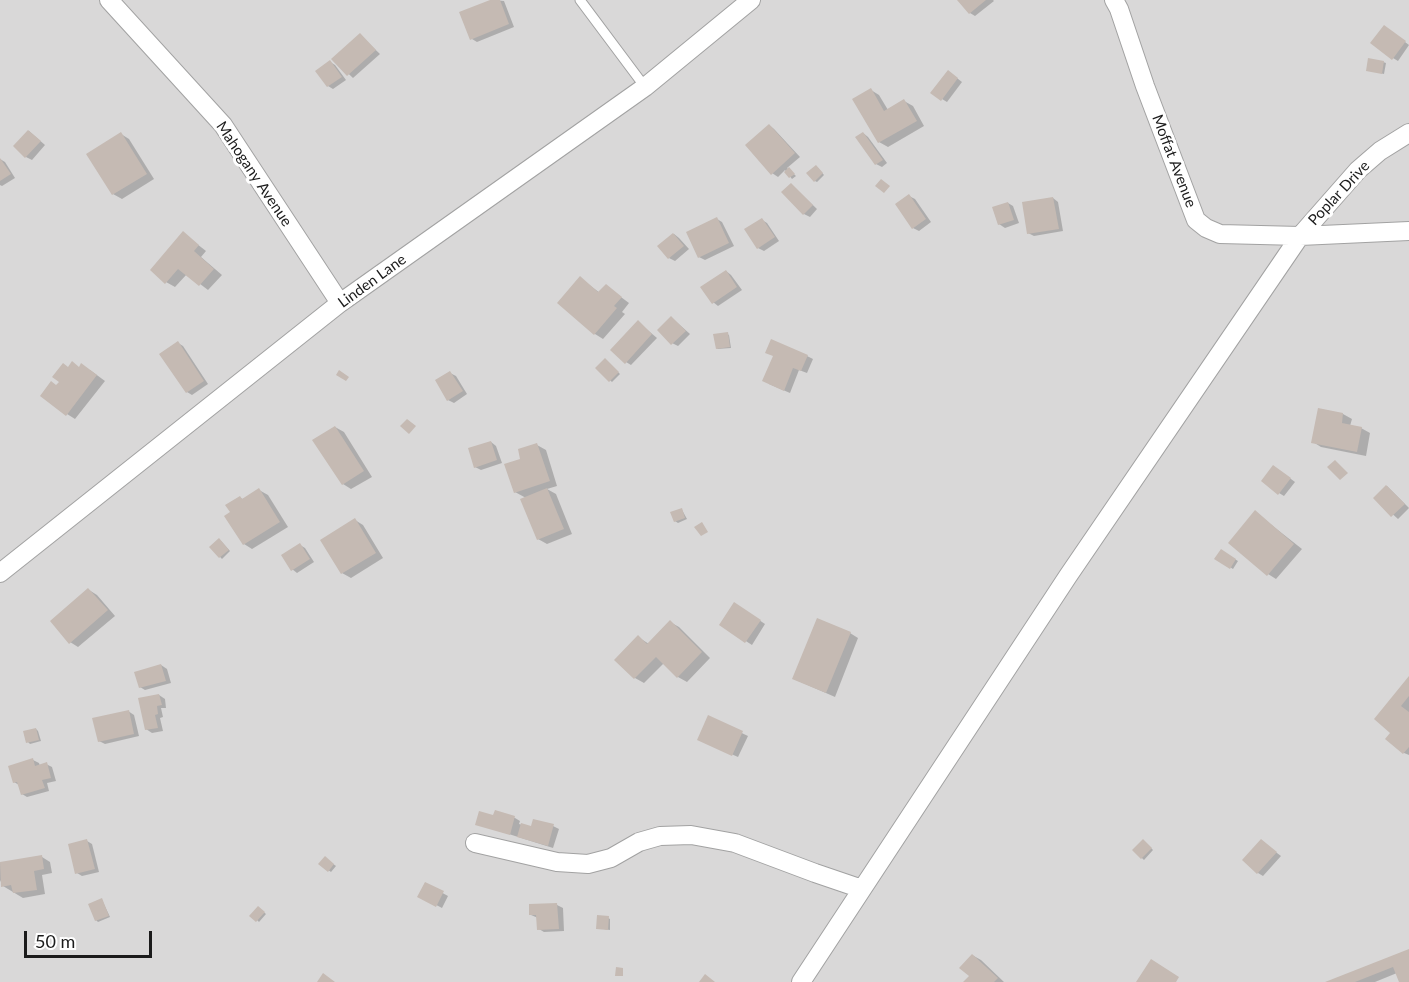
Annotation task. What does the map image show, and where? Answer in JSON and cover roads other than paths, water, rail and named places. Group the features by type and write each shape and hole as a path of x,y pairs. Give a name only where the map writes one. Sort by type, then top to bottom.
{"street":[{"name":"Mahogany Avenue","path":"109,0 223,125 340,303"},
{"name":"Linden Lane","path":"0,573 340,303 645,87 751,0"},
{"name":"Moffat Avenue","path":"1114,0 1196,220 1206,228 1220,234 1300,236 1409,231"},
{"name":"Poplar Drive","path":"801,982 1068,576 1300,236 1358,170 1380,151 1409,133"},
{"path":"474,843 557,862 588,864 610,858 639,842 660,836 692,835 735,843 862,889"}],"lane":[{"path":"580,0 645,87"}]}
